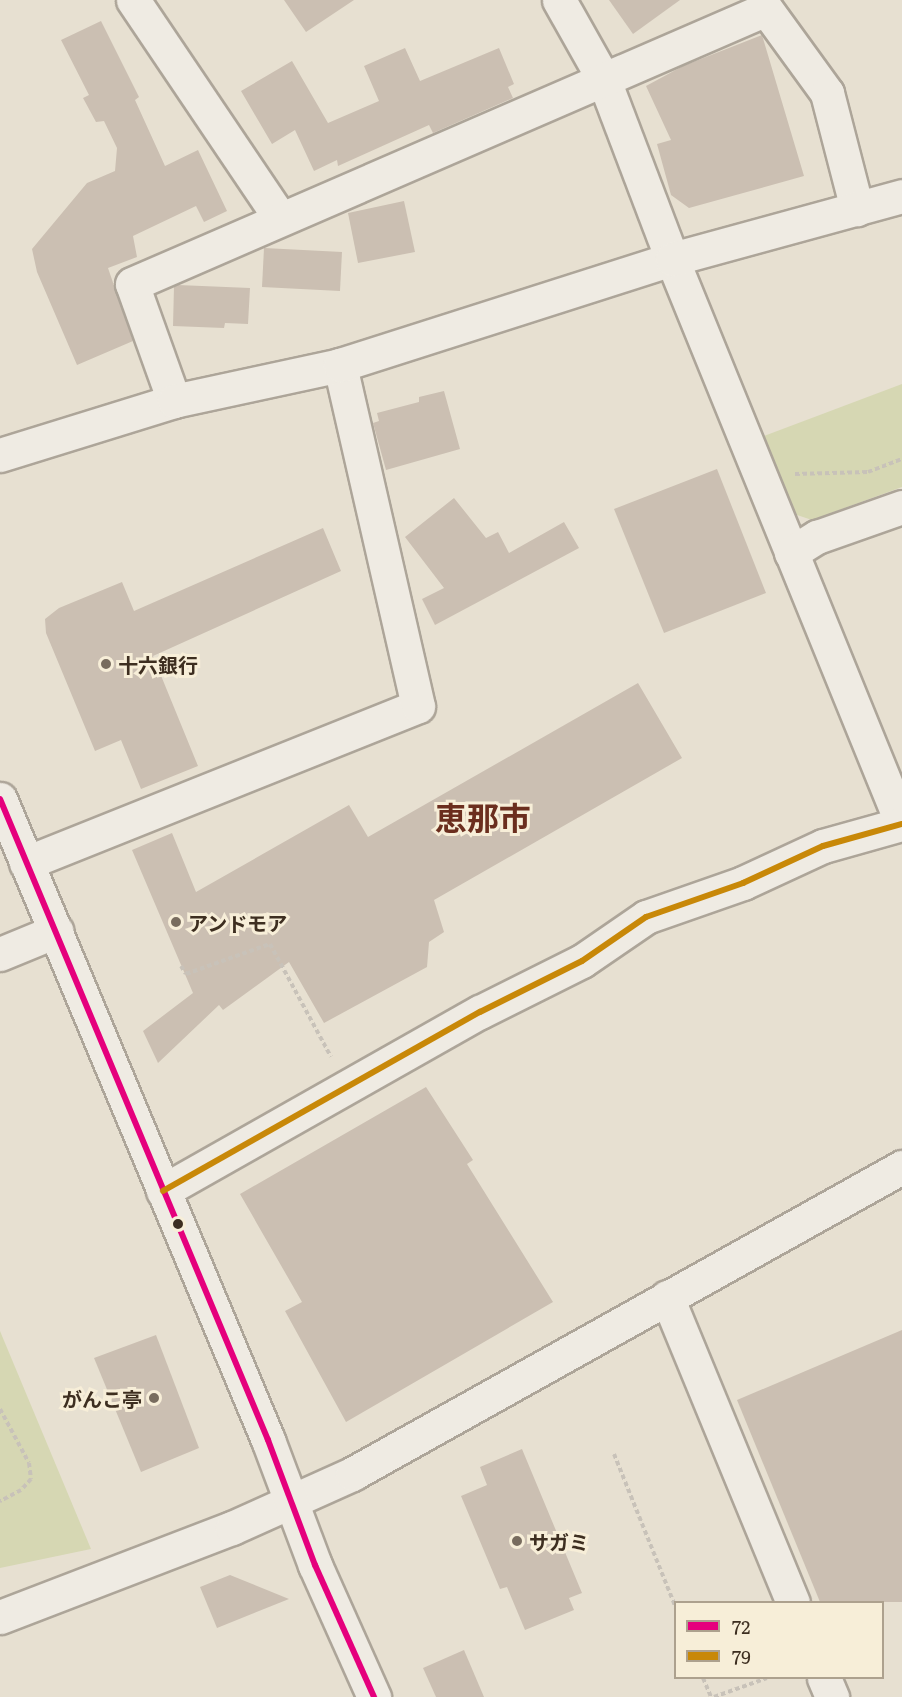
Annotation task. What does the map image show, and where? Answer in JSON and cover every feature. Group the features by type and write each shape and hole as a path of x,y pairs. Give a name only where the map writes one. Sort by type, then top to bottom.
{"street":[{"path":"133,0 280,218"},
{"path":"163,1191 480,1012 582,961 646,917 743,883 823,846 902,824 791,553 762,475 672,260 604,80 559,0"},
{"path":"174,401 132,284 766,9 827,93 857,209"},
{"path":"0,454 174,401 340,365 672,260 902,196"},
{"path":"26,863 418,706 340,365"},
{"path":"791,553 817,537 902,507"},
{"path":"0,799 268,1440 290,1503 374,1697"},
{"path":"0,954 56,931"},
{"path":"0,1617 290,1503 352,1474 902,1167"},
{"path":"667,1297 793,1601"},
{"path":"825,1679 832,1697"}],"path":[{"path":"762,475 868,472 902,459"},
{"path":"182,966 186,974 270,944 332,1059"},
{"path":"0,1409 29,1463 31,1479 21,1490 0,1501"},
{"path":"614,1454 674,1605"},
{"path":"705,1679 713,1697 762,1679"}],"green space":[{"path":"902,384 902,487 812,520 791,513 759,438"},
{"path":"0,1331 91,1549 0,1568"}],"building":[{"path":"284,0 354,0 306,32"},
{"path":"609,0 680,0 633,34"},
{"path":"101,21 139,97 135,100 165,166 198,150 227,211 204,222 196,206 133,236 137,257 108,268 133,341 77,365 37,272 32,249 87,183 115,171 117,148 104,121 96,122 83,98 89,95 61,40"},
{"path":"762,35 804,176 689,208 671,195 657,144 671,140 646,86 683,66"},
{"path":"405,48 420,81 499,48 514,84 508,87 513,98 433,133 429,125 338,166 337,160 314,171 295,130 272,144 241,91 292,61 328,123 379,101 364,66"},
{"path":"404,201 415,252 358,263 348,213"},
{"path":"264,248 342,252 340,291 262,287"},
{"path":"174,286 250,288 248,324 225,323 224,328 173,326"},
{"path":"444,391 460,449 386,470 373,423 379,421 377,413 419,402 419,397"},
{"path":"717,469 766,593 664,633 614,509"},
{"path":"454,498 486,538 498,532 509,553 564,522 579,548 435,625 422,599 444,588 405,537"},
{"path":"323,528 341,571 153,656 198,766 141,789 121,740 95,751 46,633 45,619 59,608 122,582 134,611"},
{"path":"638,683 682,758 434,900 444,932 429,942 427,967 324,1023 289,962 223,1010 219,1005 158,1063 143,1031 193,993 132,850 172,833 196,892 349,805 368,837"},
{"path":"426,1087 473,1160 467,1164 553,1302 346,1422 285,1311 302,1302 240,1194"},
{"path":"902,1330 902,1602 820,1601 737,1400"},
{"path":"156,1335 199,1448 141,1472 94,1358"},
{"path":"522,1449 582,1593 569,1598 574,1610 525,1630 507,1587 500,1589 461,1496 487,1485 480,1467"},
{"path":"230,1575 289,1599 217,1628 200,1587"},
{"path":"464,1650 484,1697 436,1697 423,1668"}],"transit line":[{"name":"72","path":"0,799 268,1440 315,1565 374,1697"},
{"name":"79","path":"163,1191 480,1012 582,961 646,917 743,883 823,846 902,824"}],"place":[{"name":"十六銀行","path":"106,664"},
{"name":"アンドモア","path":"176,922"},
{"name":"がんこ亭","path":"154,1398"},
{"name":"サガミ","path":"517,1541"}],"district":[{"name":"恵那市","path":"483,816"}]}
